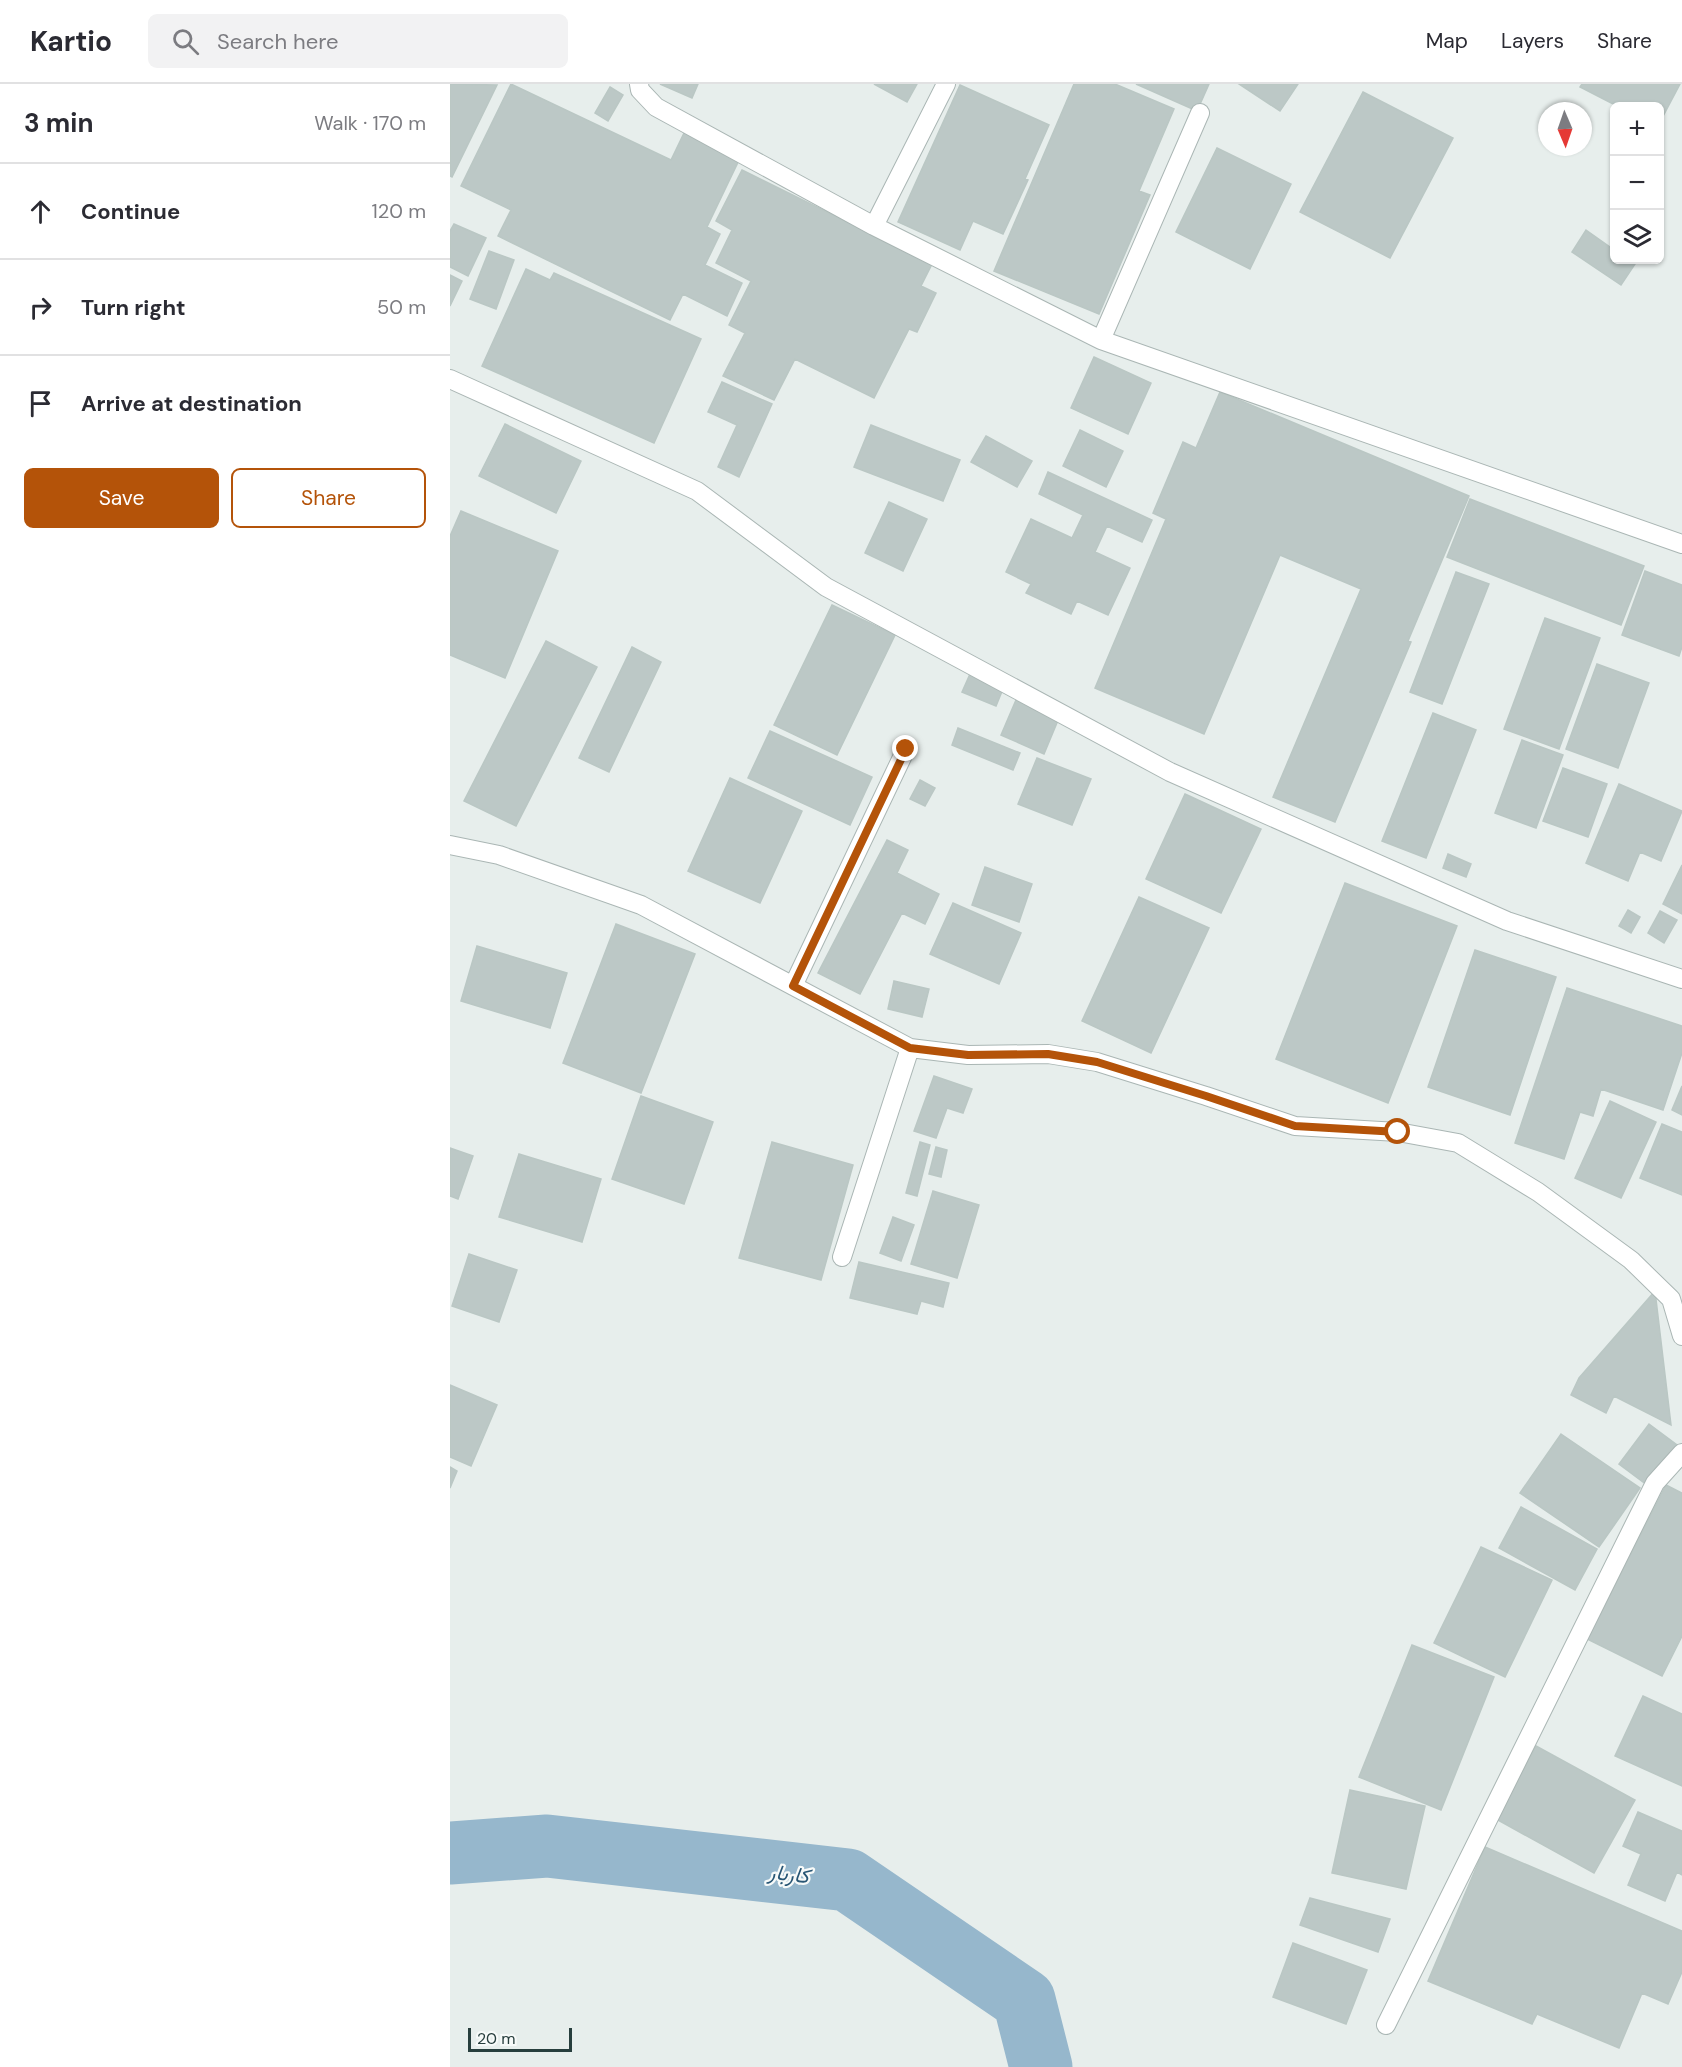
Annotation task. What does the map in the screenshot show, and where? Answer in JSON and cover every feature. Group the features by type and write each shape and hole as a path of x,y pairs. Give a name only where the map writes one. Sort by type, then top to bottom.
{"street":[{"path":"639,84 640,90 656,106 874,226 1101,340 1682,544"},
{"path":"874,226 946,84"},
{"path":"1101,340 1200,113"},
{"path":"450,379 697,491 826,586 1170,772 1507,921 1682,979"},
{"path":"793,986 906,749"},
{"path":"450,844 499,855 641,905 910,1048 968,1055 1048,1054 1097,1062 1295,1126 1398,1132 1458,1143 1538,1192 1631,1260 1671,1299 1682,1336"},
{"path":"842,1257 910,1048"},
{"path":"1386,2025 1655,1483 1682,1453"}],"building":[{"path":"450,84 497,85 452,177 450,176"},
{"path":"511,84 671,160 685,131 740,158 707,227 720,234 705,265 742,283 727,316 683,294 670,320 498,236 511,210 461,186"},
{"path":"660,84 698,84 692,98"},
{"path":"874,84 917,84 907,102"},
{"path":"1074,84 1115,84 1174,109 1139,191 1150,195 1099,314 994,271"},
{"path":"1136,84 1209,84 1197,111"},
{"path":"1239,84 1298,84 1280,111"},
{"path":"1582,84 1680,84 1664,114 1664,102 1610,102 1580,87"},
{"path":"960,85 1049,125 1025,179 1028,180 1003,234 973,221 960,250 898,222"},
{"path":"610,87 623,95 608,121 595,113"},
{"path":"1363,92 1453,138 1390,258 1300,212"},
{"path":"1217,148 1291,184 1250,269 1176,232"},
{"path":"742,170 932,264 921,286 936,293 917,332 909,329 874,398 795,359 774,400 723,376 745,333 729,325 751,281 716,263 732,230 716,221"},
{"path":"454,224 486,238 468,276 450,267 450,231"},
{"path":"1586,230 1610,247 1610,264 1635,264 1621,285 1572,252"},
{"path":"489,251 514,260 496,309 470,299"},
{"path":"526,269 550,280 554,273 701,339 654,443 482,366"},
{"path":"450,275 462,281 450,306"},
{"path":"1094,357 1151,383 1128,434 1071,408"},
{"path":"722,382 772,404 739,477 718,467 737,425 708,412"},
{"path":"1220,392 1469,496 1408,641 1411,642 1335,822 1273,797 1361,589 1280,555 1204,734 1095,688 1166,519 1153,513 1183,442 1196,448"},
{"path":"505,424 581,461 556,513 479,476"},
{"path":"871,425 960,460 943,501 854,467"},
{"path":"1080,430 1123,451 1106,487 1063,466"},
{"path":"986,436 1032,461 1017,487 971,462"},
{"path":"1048,472 1152,520 1142,542 1107,526 1095,552 1130,568 1108,615 1077,601 1071,614 1026,593 1031,584 1006,572 1031,519 1072,538 1083,515 1039,494"},
{"path":"1470,499 1644,566 1621,625 1447,557"},
{"path":"889,502 927,519 903,571 865,553"},
{"path":"461,511 558,551 505,678 450,655 450,536"},
{"path":"1645,571 1682,585 1682,647 1679,656 1622,635"},
{"path":"1456,572 1489,584 1442,704 1410,692"},
{"path":"832,605 895,635 837,755 774,725"},
{"path":"1545,618 1600,638 1559,749 1504,729"},
{"path":"546,641 597,667 516,826 464,801"},
{"path":"632,647 661,662 609,772 579,758"},
{"path":"1597,664 1649,683 1618,768 1566,749"},
{"path":"970,674 1003,689 996,706 962,692"},
{"path":"1016,700 1059,718 1044,754 1001,735"},
{"path":"1433,713 1476,730 1426,858 1382,841"},
{"path":"958,728 1020,753 1013,770 952,745"},
{"path":"770,731 872,777 850,825 748,778"},
{"path":"1522,740 1563,755 1536,828 1495,813"},
{"path":"1037,758 1091,779 1072,825 1018,804"},
{"path":"1563,768 1607,784 1588,837 1543,821"},
{"path":"730,778 802,811 760,903 688,871"},
{"path":"920,780 935,788 925,806 910,799"},
{"path":"1619,784 1682,811 1661,861 1640,852 1628,881 1586,863"},
{"path":"1185,794 1261,829 1221,913 1146,879"},
{"path":"887,840 908,850 897,873 939,894 925,924 902,913 860,994 818,973"},
{"path":"1448,854 1471,864 1466,877 1443,868"},
{"path":"1682,865 1682,914 1663,904"},
{"path":"985,867 1032,884 1019,922 972,905"},
{"path":"1345,883 1457,926 1388,1103 1276,1059"},
{"path":"1139,897 1209,928 1151,1053 1082,1021"},
{"path":"953,903 1021,933 999,984 930,954"},
{"path":"1628,910 1640,917 1631,933 1619,926"},
{"path":"1660,911 1677,920 1664,943 1648,933"},
{"path":"616,924 695,954 641,1093 563,1063"},
{"path":"477,946 567,973 550,1028 461,1001"},
{"path":"1475,950 1556,977 1510,1115 1428,1087"},
{"path":"894,981 929,989 922,1017 888,1009"},
{"path":"1567,988 1682,1026 1682,1053 1663,1110 1601,1089 1593,1116 1580,1112 1564,1159 1515,1143"},
{"path":"934,1076 972,1089 963,1113 947,1108 936,1138 914,1131"},
{"path":"1682,1086 1682,1115 1672,1110"},
{"path":"641,1096 713,1122 684,1204 612,1179"},
{"path":"1610,1101 1656,1122 1621,1198 1575,1178"},
{"path":"1662,1124 1682,1132 1682,1195 1640,1178"},
{"path":"772,1142 853,1165 821,1280 739,1258"},
{"path":"920,1142 930,1145 917,1196 906,1193"},
{"path":"936,1147 947,1150 941,1177 929,1174"},
{"path":"450,1148 473,1156 458,1199 450,1196"},
{"path":"519,1154 601,1179 582,1242 499,1217"},
{"path":"933,1191 979,1205 957,1278 911,1264"},
{"path":"893,1217 914,1225 901,1261 880,1253"},
{"path":"469,1254 517,1270 499,1322 452,1306"},
{"path":"859,1262 949,1283 943,1307 921,1301 917,1314 850,1298"},
{"path":"1655,1291 1671,1425 1614,1396 1606,1413 1571,1395 1579,1378"},
{"path":"450,1385 497,1405 471,1466 450,1457"},
{"path":"1649,1424 1677,1445 1647,1485 1619,1464"},
{"path":"1561,1434 1640,1488 1599,1547 1520,1493"},
{"path":"450,1467 457,1471 450,1488"},
{"path":"1666,1485 1682,1493 1682,1636 1662,1676 1587,1639"},
{"path":"1521,1507 1597,1549 1575,1590 1499,1548"},
{"path":"1481,1547 1552,1580 1505,1677 1434,1643"},
{"path":"1412,1645 1494,1677 1441,1810 1359,1777"},
{"path":"1643,1696 1682,1714 1682,1786 1615,1756"},
{"path":"1536,1746 1635,1800 1594,1873 1496,1819"},
{"path":"1350,1790 1425,1806 1406,1889 1332,1873"},
{"path":"1638,1812 1682,1831 1682,1875 1677,1872 1665,1901 1628,1885 1641,1854 1623,1846"},
{"path":"1485,1847 1682,1931 1682,1972 1668,2004 1642,1993 1619,2048 1537,2014 1532,2024 1428,1981"},
{"path":"1310,1898 1390,1919 1378,1952 1300,1925"},
{"path":"1293,1943 1367,1970 1346,2024 1273,1997"}],"waterway":[{"name":"کاربار","path":"450,1853 547,1846 848,1880 1024,2000 1041,2067"}],"route":[{"path":"906,749 793,986 910,1048 968,1055 1048,1054 1097,1062 1295,1126 1398,1132"}]}
